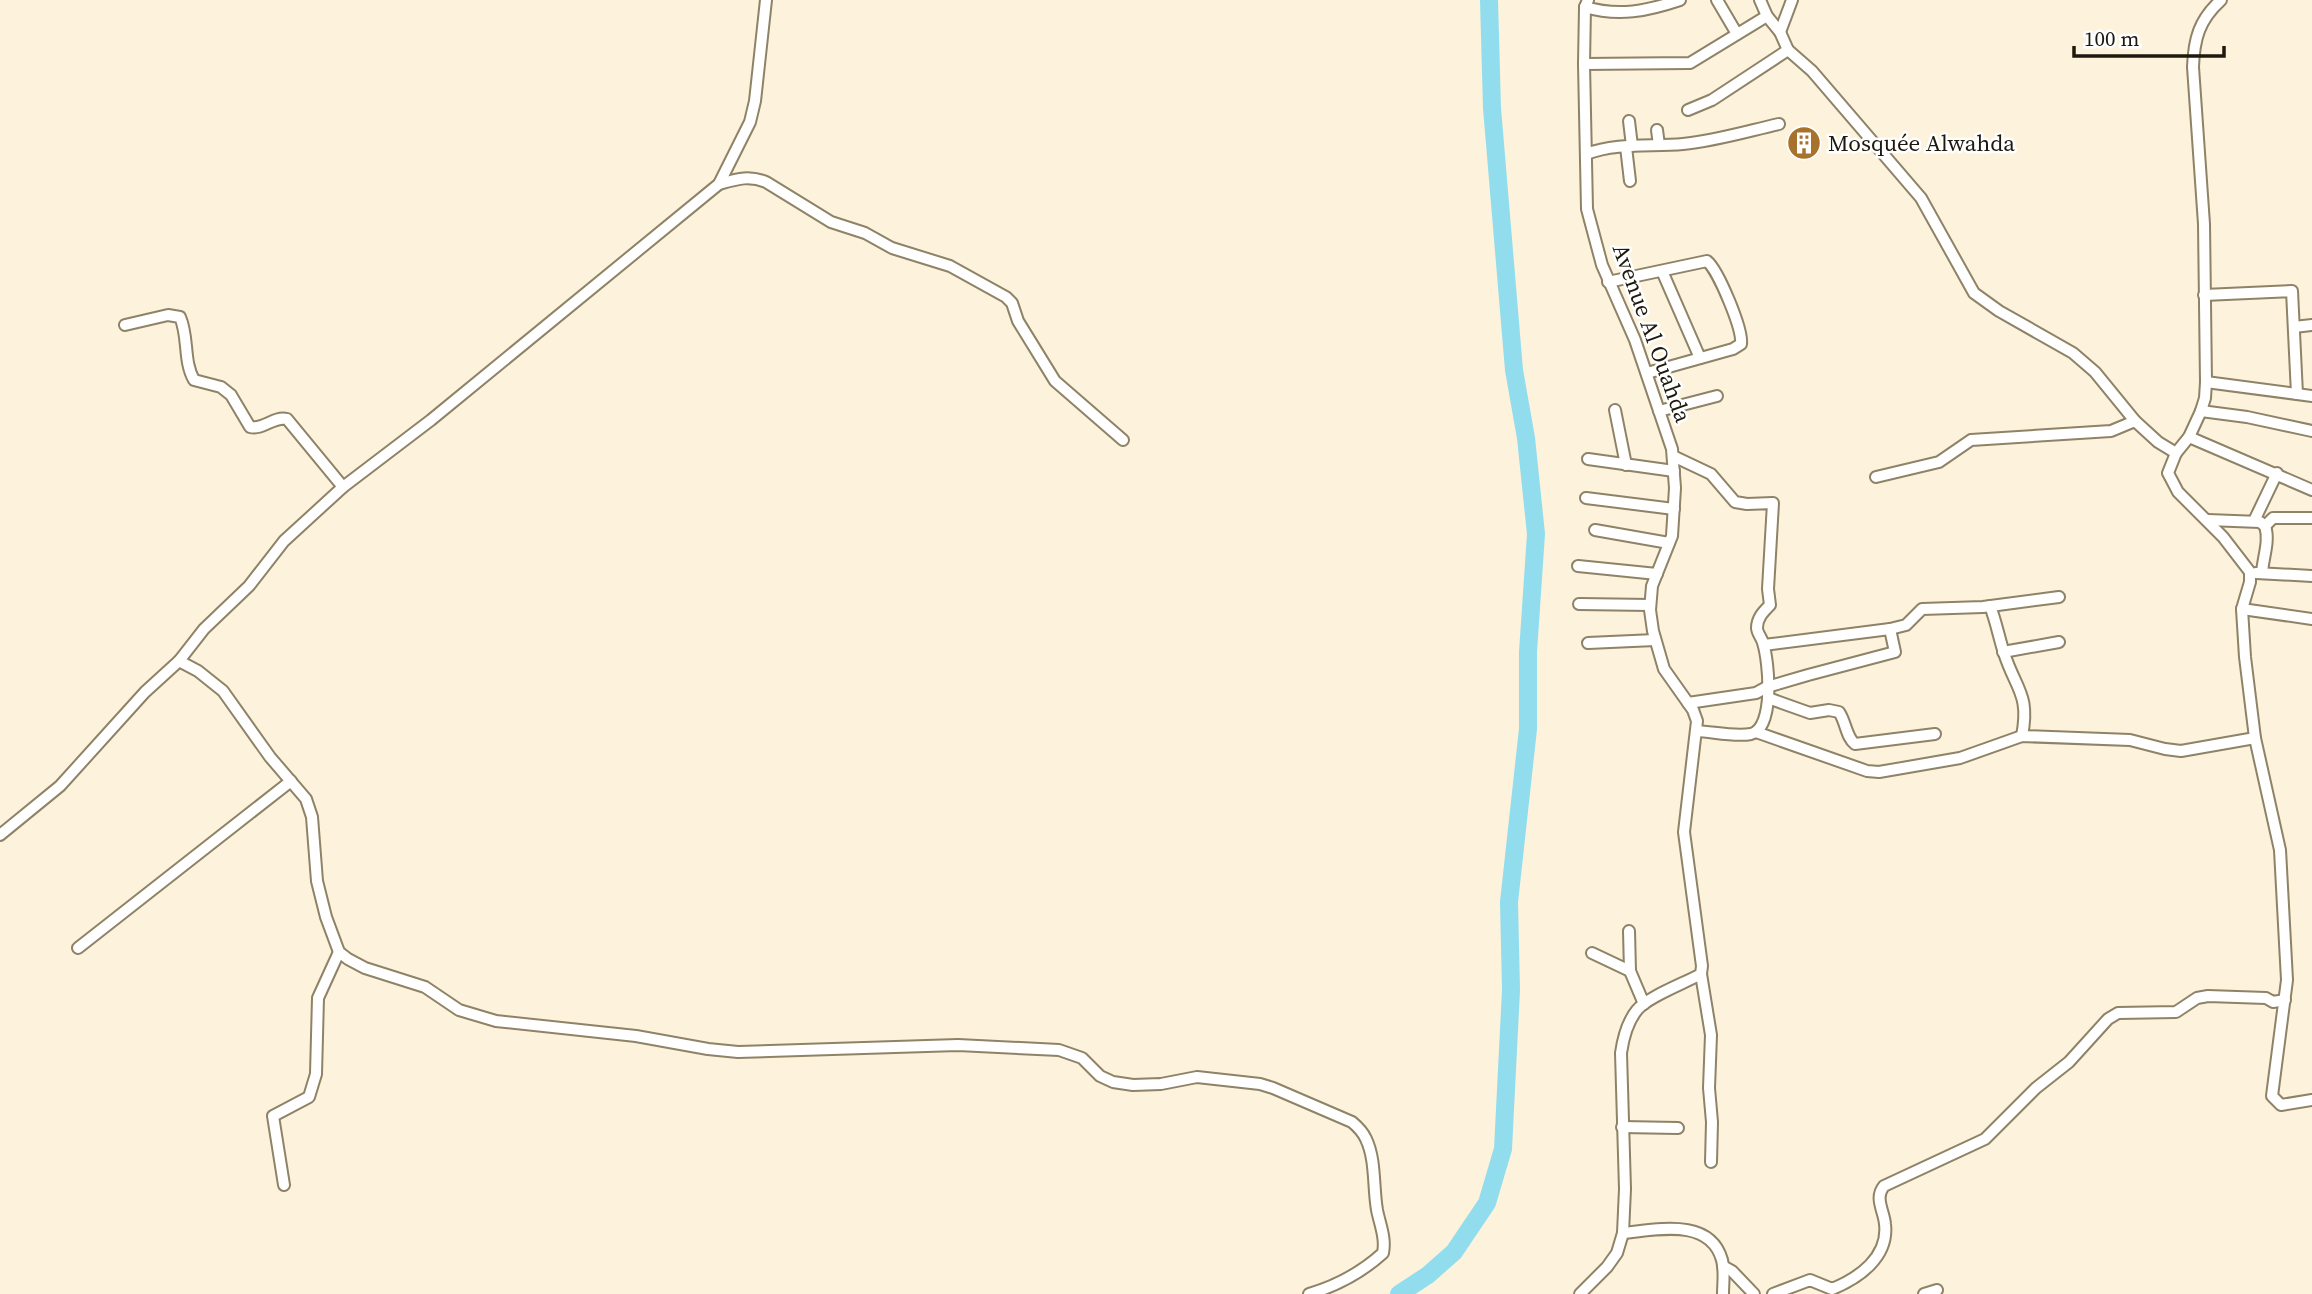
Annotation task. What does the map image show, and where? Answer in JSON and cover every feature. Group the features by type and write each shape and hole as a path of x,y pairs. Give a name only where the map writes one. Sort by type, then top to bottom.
{"street":[{"path":"719,184 750,122 766,0"},
{"path":"1717,0 1737,34"},
{"path":"1760,0 1788,50 1812,71 1921,198 1975,293 1999,311 2073,353 2095,372 2135,421 2158,442 2176,453"},
{"path":"1780,32 1792,0"},
{"path":"2221,0 2200,26 2194,41 2193,67 2204,224 2205,398 2189,437 2169,467 2171,481 2185,500 2208,520 2239,555 2250,572 2250,582 2242,609 2245,657 2255,738 2280,850 2287,980 2272,1096 2281,1105 2312,1100"},
{"path":"1587,4 1608,13 1622,13 1645,10 1673,1"},
{"name":"Avenue Al Ouahda","path":"1587,4 1584,64 1587,209 1608,282 1636,340 1673,456 1674,509 1669,543 1652,586 1650,605 1655,640 1664,669 1697,721 1684,832 1712,1049 1709,1080 1713,1139 1711,1163"},
{"path":"1584,64 1690,63 1767,16"},
{"path":"1688,110 1712,100 1788,50"},
{"path":"1629,121 1630,181"},
{"path":"1586,154 1596,150 1686,144 1779,124"},
{"path":"1657,130 1659,145"},
{"path":"0,835 60,786 145,692 179,661 204,629 258,576 284,541 343,487 431,420 719,184 741,178 755,178 766,182 831,222 865,233 892,248 950,266 1006,298 1012,303 1018,321 1055,381 1123,440"},
{"path":"1608,282 1702,261 1710,263 1714,271 1741,335 1741,344 1733,349 1647,373"},
{"path":"1662,271 1700,358"},
{"path":"2204,295 2292,290 2297,394"},
{"path":"125,325 168,315 180,317 185,328 191,378 221,387 231,395 250,428 262,428 274,420 287,419 343,487"},
{"path":"2294,327 2312,325"},
{"path":"2206,382 2312,396"},
{"path":"1659,411 1717,396"},
{"path":"1615,411 1626,465"},
{"path":"2201,411 2248,417 2312,431"},
{"path":"1877,477 1940,461 1971,440 2111,431 2135,421"},
{"path":"2189,437 2312,490"},
{"path":"1673,456 1711,474 1735,502 1773,503 1770,605 1761,614 1757,629 1764,645 1766,714 1761,728 1756,732"},
{"path":"1588,459 1674,471"},
{"path":"2262,573 2263,552 2267,541 2260,524 2277,473"},
{"path":"1586,498 1674,509"},
{"path":"2208,520 2260,524 2273,518 2312,518"},
{"path":"1595,530 1669,543"},
{"path":"1578,566 1657,573"},
{"path":"2250,572 2312,576"},
{"path":"1764,645 1889,629 1910,623 1922,609 1990,606 2059,597"},
{"path":"1579,604 1650,605"},
{"path":"1990,606 2003,652 2024,700 2026,716 2022,736"},
{"path":"2242,609 2312,619"},
{"path":"1688,703 1767,693 1895,652 1889,629"},
{"path":"1588,643 1655,640"},
{"path":"2003,652 2059,642"},
{"path":"179,661 198,671 223,691 270,757 306,799 312,817 317,881 326,917 339,952 365,968 425,987 460,1010 495,1021 636,1036 738,1052 958,1045 1059,1050 1082,1058 1100,1076 1113,1082 1133,1085 1161,1084 1197,1077 1273,1088 1352,1122 1367,1140 1371,1156 1377,1210 1385,1243 1383,1253 1357,1274 1329,1288 1308,1294"},
{"path":"1767,693 1810,713 1829,710 1839,712 1854,744 1935,734"},
{"path":"1697,731 1743,734 1756,732 1867,771 1878,772 1959,758 2022,736 2130,740 2165,750 2181,751 2255,738"},
{"path":"78,948 291,781"},
{"path":"1629,931 1630,971 1644,1004"},
{"path":"284,1185 273,1116 309,1097 316,1074 318,998 339,952"},
{"path":"1592,953 1630,971"},
{"path":"1580,1294 1617,1253 1623,1233 1625,1189 1621,1053 1625,1035 1637,1010 1644,1004 1702,974"},
{"path":"1773,1294 1810,1279 1832,1289 1847,1283 1866,1268 1880,1253 1885,1238 1880,1190 1913,1171 1962,1152 1985,1139 2069,1062 2108,1019 2125,1012 2176,1012 2197,998 2208,996 2266,998 2273,1002 2285,1000"},
{"path":"1622,1127 1678,1128"},
{"path":"1623,1233 1690,1230 1707,1239 1721,1257 1723,1294"},
{"path":"1723,1266 1732,1271 1754,1294"},
{"path":"1924,1294 1937,1290"}],"waterway":[{"path":"1399,1294 1428,1275 1454,1252 1487,1203 1503,1149 1511,990 1509,902 1528,729 1528,652 1536,534 1526,438 1514,370 1492,108 1489,0"}],"place":[{"name":"Mosquée Alwahda","path":"1804,143"}]}
